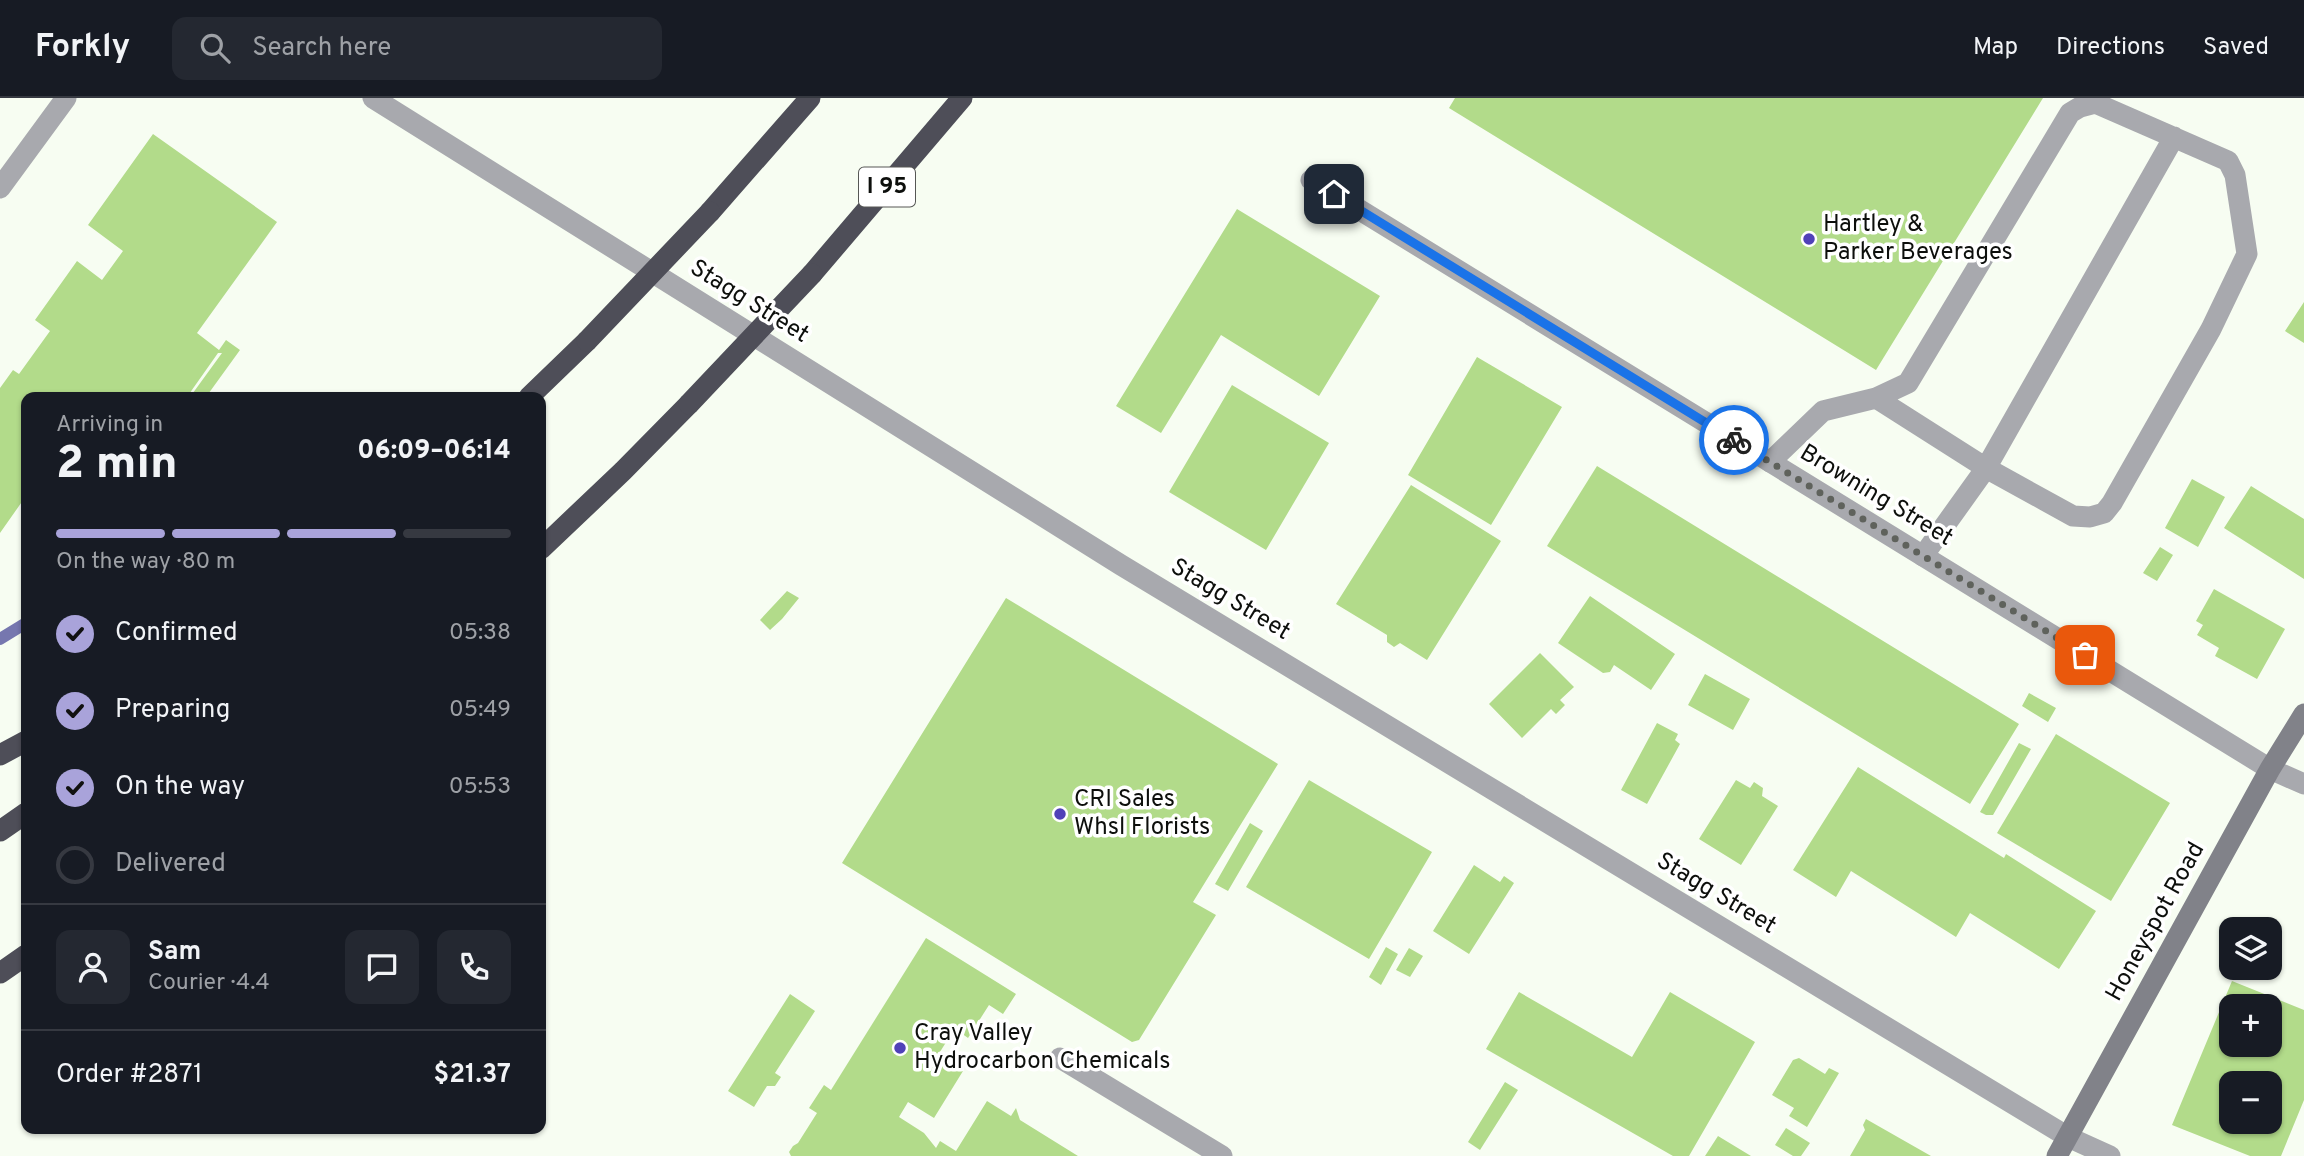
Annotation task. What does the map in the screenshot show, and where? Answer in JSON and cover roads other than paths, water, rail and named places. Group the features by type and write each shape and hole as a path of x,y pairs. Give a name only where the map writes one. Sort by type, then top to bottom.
{"highway":[{"path":"534,392 587,341 710,212 810,98"},
{"name":"I 95","path":"546,544 689,404 812,274 962,98"},
{"path":"524,392 568,360"},
{"path":"0,755 21,744"},
{"path":"0,831 21,816"},
{"path":"0,973 21,958"}],"main road":[{"name":"Honeyspot Road","path":"2057,1156 2270,769 2304,714"}],"street":[{"path":"0,188 66,98"},
{"name":"Stagg Street","path":"373,98 1121,565 2068,1137 2110,1156"},
{"path":"1770,462 1823,411 1876,398 1908,383 2070,113 2095,103 2228,161 2235,175 2247,254 2211,330 2104,513 2090,517 2073,516 1986,467 1876,398"},
{"path":"1923,556 1986,467 2174,137"},
{"name":"Browning Street","path":"1311,180 2270,769 2304,784"},
{"path":"1060,1059 1222,1156"}],"waterway":[{"path":"0,639 21,626"}],"place":[{"name":"Hartley & Parker Beverages","path":"1809,239"},
{"name":"CRI Sales Whsl Florists","path":"1060,814"},
{"name":"Cray Valley Hydrocarbon Chemicals","path":"900,1048"}]}
